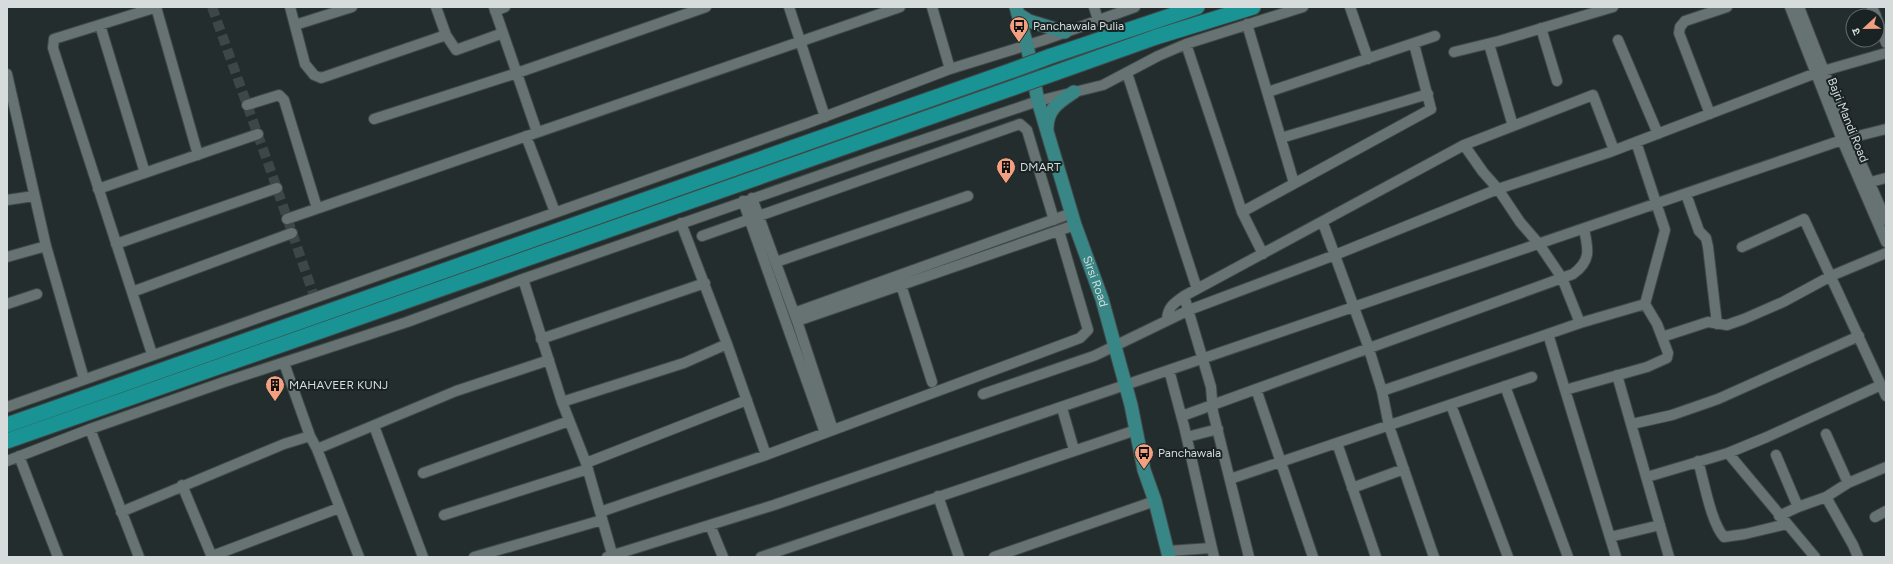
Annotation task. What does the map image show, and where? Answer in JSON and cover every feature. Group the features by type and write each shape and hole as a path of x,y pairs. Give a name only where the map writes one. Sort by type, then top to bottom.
{"highway":[{"path":"7,425 1051,56 1197,7"},
{"path":"7,441 1156,37 1253,7"}],"main road":[{"path":"1017,10 1029,21 1064,32"},
{"name":"Sirsi Road","path":"1017,10 1027,46 1038,101 1074,219 1102,299 1136,430 1144,470 1155,501 1169,554"},
{"path":"1047,130 1047,121 1054,107 1074,92"}],"street":[{"path":"152,354 53,48 54,39 157,7 198,155"},
{"path":"290,7 305,64 314,75 321,78 446,35"},
{"path":"295,25 352,7"},
{"path":"436,7 446,35 456,50 503,33"},
{"path":"505,7 494,9 538,132"},
{"path":"374,119 517,73 706,7"},
{"path":"789,7 824,117"},
{"path":"287,219 900,7"},
{"path":"932,7 950,69"},
{"path":"1094,7 1098,20"},
{"path":"7,406 152,354 422,261 555,212 824,117 950,69 1027,46 1135,7"},
{"path":"7,461 90,429 407,322 523,279 748,200 1038,101 1088,90 1103,85 1158,56 1186,44 1303,7"},
{"path":"1350,7 1368,59"},
{"path":"1454,52 1489,44 1610,7"},
{"path":"1710,114 1679,33 1680,27 1685,21 1727,7"},
{"name":"Bajri Mandi Road","path":"1790,7 1819,72 1865,184 1886,242"},
{"path":"1799,7 1819,72"},
{"path":"1247,24 1294,183"},
{"path":"100,25 145,173"},
{"path":"1541,28 1557,81"},
{"path":"1268,92 1436,36"},
{"path":"1618,40 1658,134"},
{"path":"1186,44 1242,212 1263,254"},
{"path":"1242,212 1431,109 1414,44"},
{"path":"1489,44 1513,126"},
{"path":"983,394 1023,379 1094,356 1189,310 1335,255 1498,189 1658,134 1819,72 1886,53"},
{"path":"1127,73 1197,289"},
{"path":"7,74 46,246 84,379"},
{"path":"1281,138 1428,94"},
{"path":"247,105 279,95 282,97 318,208"},
{"path":"1168,319 1168,313 1172,305 1184,296 1323,223 1464,145 1593,95 1614,150"},
{"path":"702,236 755,219 1020,124 1027,130 1054,220"},
{"path":"523,279 562,402 587,466 611,556 710,525 1062,408 1169,370 1846,139 1886,129"},
{"path":"98,189 258,134"},
{"path":"526,136 555,212"},
{"path":"1636,142 1665,230 1644,304"},
{"path":"1464,145 1483,172 1498,189 1520,222 1539,244 1562,278 1580,323"},
{"path":"1886,178 1865,184 1886,220"},
{"path":"116,244 277,188"},
{"path":"1686,194 1699,231 1706,238 1717,324"},
{"path":"7,200 34,196"},
{"path":"776,262 968,196"},
{"path":"748,200 829,431"},
{"path":"755,219 776,262 796,317 829,431"},
{"path":"796,317 1054,220 1074,219"},
{"path":"796,317 901,285 1059,231 1074,219"},
{"path":"1742,247 1804,219 1886,396"},
{"path":"681,223 728,344 766,455"},
{"path":"1323,223 1368,348 1382,391 1389,426 1434,557"},
{"path":"1182,416 1574,274 1584,266 1588,255 1584,229"},
{"path":"474,557 601,516 1080,338 1086,334 1088,330 1059,231"},
{"path":"132,292 292,233"},
{"path":"7,257 46,246"},
{"path":"1662,337 1708,322 1727,325 1744,319 1783,302 1831,276 1886,253"},
{"path":"542,339 705,283"},
{"path":"901,285 932,382"},
{"path":"7,304 37,294"},
{"path":"1184,296 1211,387 1212,405 1249,557"},
{"path":"1382,391 1580,323 1644,304"},
{"path":"1566,390 1647,367 1667,358 1668,353 1653,315 1644,304"},
{"path":"1548,334 1616,557"},
{"path":"1632,424 1672,415 1718,399 1859,336"},
{"path":"562,402 684,363 728,344"},
{"path":"317,449 456,391 549,360"},
{"path":"284,363 310,436 317,449 359,557"},
{"path":"1169,370 1182,416 1213,552 1169,554"},
{"path":"1617,375 1669,557"},
{"path":"1230,479 1532,378"},
{"path":"1647,477 1728,453 1767,437 1881,385"},
{"path":"1505,386 1568,557"},
{"path":"1256,389 1313,557"},
{"path":"444,515 587,466 747,400"},
{"path":"1451,405 1508,557"},
{"path":"1062,408 1074,450"},
{"path":"423,473 569,421"},
{"path":"374,426 423,557"},
{"path":"90,429 139,557"},
{"path":"1187,437 1218,429"},
{"path":"761,557 1136,430"},
{"path":"1826,434 1848,483"},
{"path":"121,512 182,485 284,444 310,436"},
{"path":"1337,443 1376,557"},
{"path":"1728,453 1779,516 1815,557"},
{"path":"1776,455 1798,507"},
{"path":"19,456 58,557"},
{"path":"1698,461 1715,521 1719,532 1724,537 1745,534 1787,524"},
{"path":"1779,516 1798,507 1826,497 1848,483 1886,468"},
{"path":"1352,488 1404,469"},
{"path":"182,485 212,556 339,508"},
{"path":"938,496 959,557"},
{"path":"1826,497 1854,545 1858,557"},
{"path":"994,557 1155,501"},
{"path":"1875,517 1886,511"},
{"path":"710,525 723,557"},
{"path":"1610,537 1660,525"}],"tunnel":[{"path":"212,7 315,299"}],"place":[{"name":"Panchawala Pulia","path":"1019,43"},
{"name":"DMART","path":"1006,184"},
{"name":"MAHAVEER KUNJ","path":"275,402"},
{"name":"Panchawala","path":"1144,470"}]}
